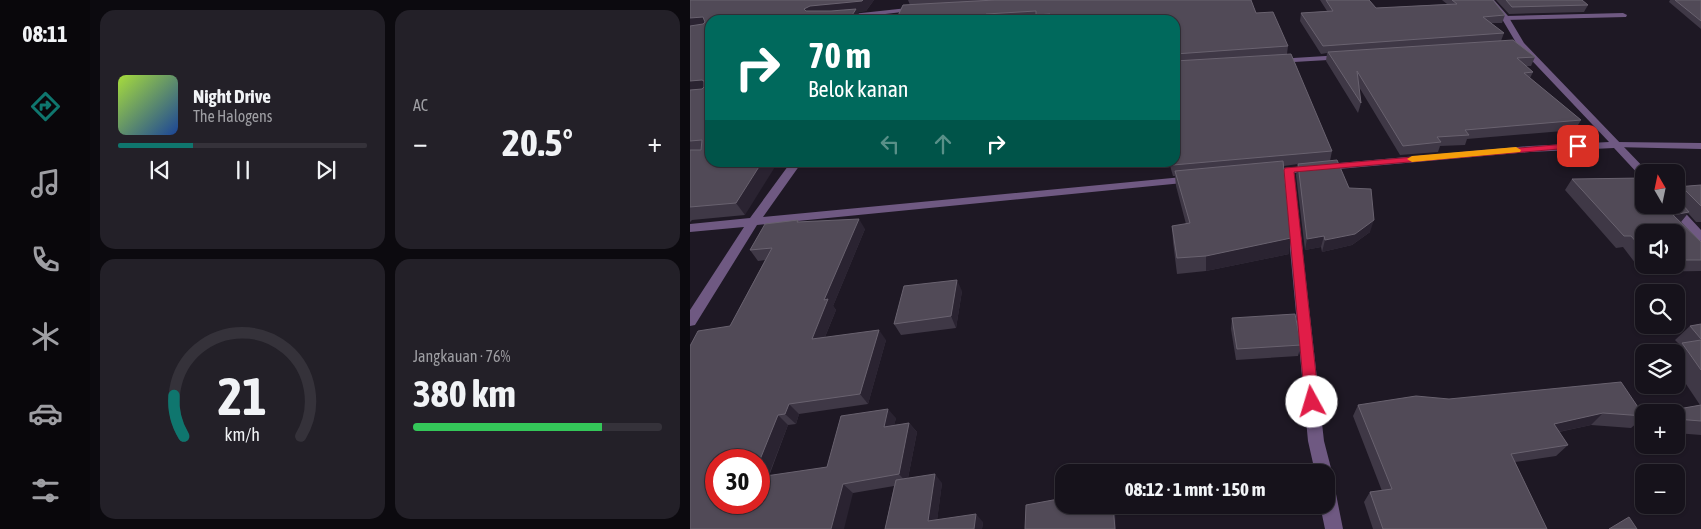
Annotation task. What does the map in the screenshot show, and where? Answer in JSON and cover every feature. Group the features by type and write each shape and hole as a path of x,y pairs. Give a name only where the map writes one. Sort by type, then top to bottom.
{"street":[{"path":"1490,0 1505,18 1522,44 1635,164"},
{"path":"864,15 914,10 924,7"},
{"path":"907,15 914,10"},
{"path":"1505,18 1623,15"},
{"path":"1512,45 1522,44"},
{"path":"1264,62 1353,56"},
{"path":"1259,172 1530,149 1617,145 1701,146"},
{"path":"690,321 753,222 793,167"},
{"path":"1288,170 1316,441 1321,464"},
{"path":"690,228 1200,178"},
{"path":"1680,214 1701,237"},
{"path":"1331,514 1334,529"}],"building":[{"path":"690,0 863,0 810,6 804,9 806,11 831,11 856,9 852,15 705,15 705,22 703,17 690,18"},
{"path":"995,0 1251,0 1256,13 1273,12 1288,46 1180,54 1180,15 1036,15 1036,11 986,15 898,15 903,5"},
{"path":"1326,0 1369,0 1376,8 1457,4 1452,0 1493,0 1505,15 1483,17 1504,33 1323,46 1301,13 1333,11"},
{"path":"1506,0 1582,0 1588,5 1512,7"},
{"path":"1675,0 1701,0 1701,21"},
{"path":"705,22 705,167 759,167 736,203 690,207 690,150 701,150 702,140 690,141 690,90 702,89 704,81 690,81 690,26"},
{"path":"1513,40 1535,57 1517,58 1533,72 1524,73 1581,120 1465,130 1469,135 1437,137 1441,142 1403,146 1357,71 1361,103 1328,52"},
{"path":"1291,54 1332,151 1180,164 1180,61"},
{"path":"1337,160 1349,188 1371,189 1374,220 1355,234 1325,240 1324,236 1307,239 1298,164"},
{"path":"1283,161 1291,238 1206,256 1177,258 1172,226 1190,223 1175,171"},
{"path":"1635,178 1635,214 1678,214 1673,215 1682,224 1635,224 1635,241 1631,236 1624,236 1572,179"},
{"path":"1701,185 1701,206 1685,190 1685,186"},
{"path":"859,219 824,300 828,299 812,339 879,330 860,394 789,404 785,414 778,415 764,449 705,449 705,514 770,514 770,475 827,467 841,416 888,409 884,427 909,423 899,474 843,484 831,529 690,529 690,346 698,331 730,326 772,248 750,250 765,224 798,220 797,222"},
{"path":"1685,227 1701,242 1701,260 1685,260"},
{"path":"957,280 951,316 894,324 904,286"},
{"path":"1295,314 1301,345 1237,349 1232,318"},
{"path":"1701,324 1701,339 1690,326"},
{"path":"1701,340 1701,370 1685,347 1685,344 1682,343"},
{"path":"1621,382 1636,404 1635,415 1603,413 1554,424 1568,445 1511,454 1547,529 1383,529 1370,492 1392,489 1358,405 1416,396 1449,399"},
{"path":"1701,405 1701,421 1685,420 1685,408"},
{"path":"935,474 928,521 976,514 974,529 885,529 896,480"},
{"path":"1055,500 1055,514 1114,514 1115,529 1025,529 1026,505"},
{"path":"1629,517 1637,529 1609,529"}],"slow traffic":[{"path":"1412,159 1516,150"}],"route":[{"path":"1312,402 1288,170 1578,146"}]}
